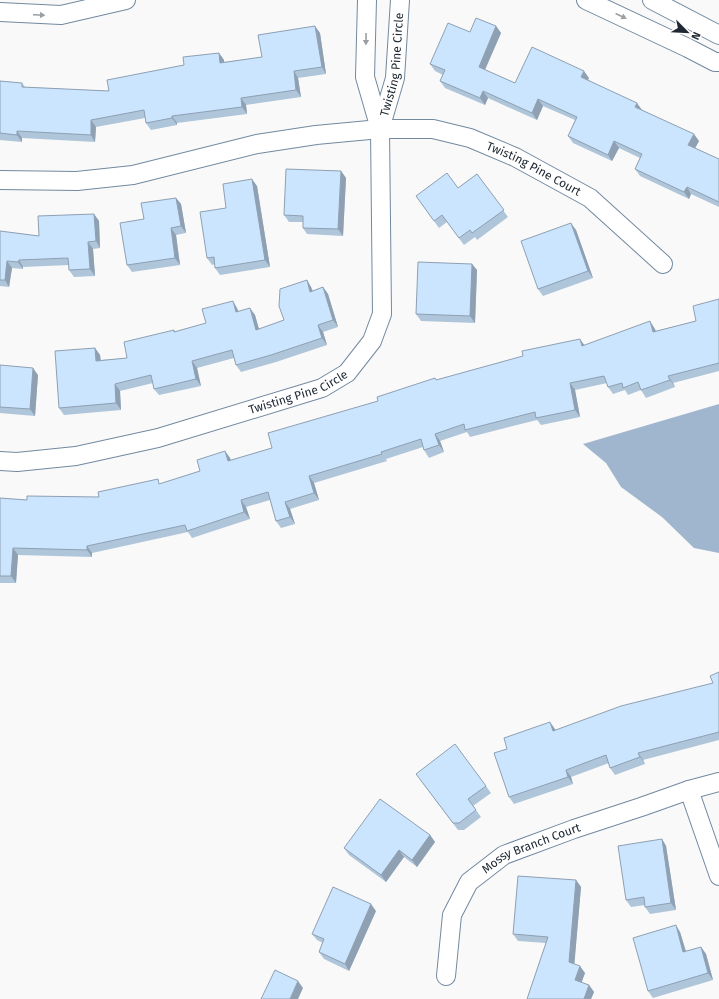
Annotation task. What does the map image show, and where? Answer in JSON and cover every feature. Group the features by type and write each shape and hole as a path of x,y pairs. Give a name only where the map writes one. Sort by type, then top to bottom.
{"street":[{"path":"0,12 61,15 126,0"},
{"name":"Twisting Pine Circle","path":"0,461 17,462 76,456 158,438 322,388 347,373 372,341 382,314 380,129 365,77 367,0"},
{"name":"Twisting Pine Circle","path":"380,129 395,78 400,0"},
{"path":"586,0 715,62 719,62"},
{"path":"652,0 719,35"},
{"name":"Twisting Pine Circle","path":"0,180 77,181 133,175 257,144 316,135 380,129"},
{"name":"Twisting Pine Court","path":"380,129 433,129 470,138 515,157 590,198 663,264"},
{"name":"Mossy Branch Court","path":"446,976 452,915 469,882 504,855 574,829 689,790 719,782"},
{"path":"689,790 719,876"}],"water":[{"path":"719,404 719,553 694,548 662,517 621,487 606,463 583,444"}],"building":[{"path":"476,18 496,26 479,67 515,83 532,47 584,71 581,77 637,103 635,107 694,134 688,145 719,159 719,202 687,187 684,192 635,169 642,154 614,141 608,155 568,136 577,117 538,99 532,113 483,91 480,98 440,81 445,70 430,64 448,23 470,32"},
{"path":"315,26 322,67 294,71 296,90 241,98 242,107 172,116 172,118 146,123 144,110 91,120 91,135 17,131 17,135 0,133 0,81 22,83 22,87 109,91 107,80 184,65 183,57 219,53 220,63 262,57 258,35"},
{"path":"286,169 341,171 338,229 303,228 303,216 284,215"},
{"path":"447,173 458,188 477,174 504,210 472,233 470,230 459,238 442,215 434,221 416,196"},
{"path":"252,179 265,260 215,268 214,257 207,258 200,212 226,208 223,184"},
{"path":"176,198 181,226 171,228 175,258 127,265 120,223 144,219 141,203"},
{"path":"94,214 96,241 88,242 90,269 69,270 68,258 19,260 18,262 7,261 5,280 0,280 0,231 39,236 38,216"},
{"path":"571,223 588,271 538,289 521,241"},
{"path":"418,262 472,264 470,316 416,314"},
{"path":"307,280 310,292 323,287 333,320 318,325 322,338 236,365 232,350 192,361 196,379 154,389 151,375 115,384 116,403 59,408 55,351 95,348 96,361 127,358 124,342 174,330 174,332 206,323 202,309 233,301 236,312 250,308 256,330 284,320 279,306 280,289"},
{"path":"719,299 719,363 668,376 670,380 641,390 638,382 623,388 622,383 608,387 604,376 570,383 575,410 536,418 535,412 465,430 464,424 435,434 439,445 424,450 421,439 381,452 382,454 309,476 314,493 285,502 290,517 276,521 268,492 241,500 244,512 187,531 185,525 87,546 87,550 13,548 11,576 0,576 0,498 27,500 27,496 99,497 98,492 158,479 159,484 200,471 197,460 225,451 228,461 272,448 268,433 378,401 377,397 435,378 436,380 523,356 522,351 580,339 582,346 650,321 653,332 696,321 693,306"},
{"path":"0,365 33,368 30,409 0,407"},
{"path":"719,672 719,732 638,753 640,757 610,768 606,755 566,770 568,777 509,797 494,753 507,749 504,738 550,722 553,731 621,706 713,683 710,676"},
{"path":"455,744 486,786 468,799 476,810 459,823 453,823 416,774"},
{"path":"380,799 430,835 412,860 399,850 381,875 344,848"},
{"path":"662,839 671,903 645,907 644,897 626,900 618,846"},
{"path":"518,876 576,880 569,962 580,966 575,980 589,985 584,999 527,999 548,937 513,934"},
{"path":"333,887 371,904 345,964 319,952 324,939 312,934"},
{"path":"676,925 683,952 701,947 708,973 648,991 633,938"},
{"path":"275,970 298,981 290,999 261,999"}]}
